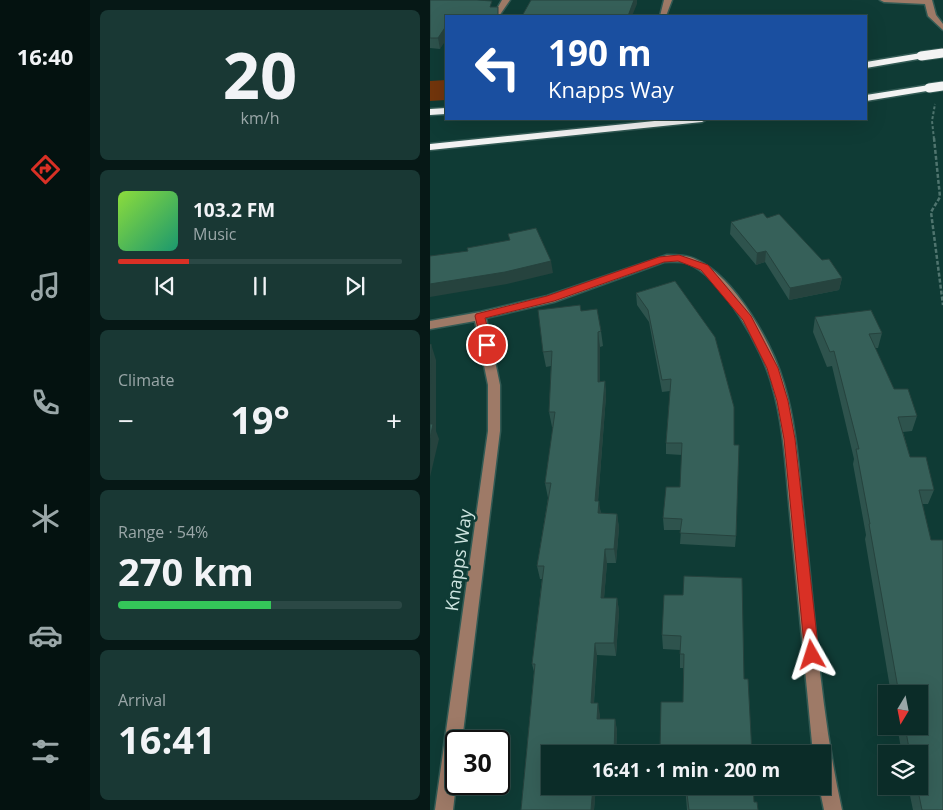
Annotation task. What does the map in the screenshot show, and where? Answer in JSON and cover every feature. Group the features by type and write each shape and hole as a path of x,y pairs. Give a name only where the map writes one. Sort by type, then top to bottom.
{"highway":[{"path":"867,65 943,53"},
{"path":"867,98 943,86"},
{"path":"430,112 445,111"},
{"path":"430,147 692,120"}],"street":[{"path":"497,15 506,0"},
{"path":"663,15 668,0"},
{"path":"884,0 928,1 932,16 943,28"},
{"path":"430,325 480,316 550,299 663,259 679,258 704,268 747,318 773,368 783,401 790,439 821,745"},
{"name":"Knapps Way","path":"444,810 494,431 494,385 480,316"},
{"path":"830,795 833,810"}],"path":[{"path":"934,100 936,110 932,121 940,197 931,212 943,305"}],"shaded area":[{"path":"445,80 445,100 430,101 430,81"}],"building":[{"path":"430,0 492,1 490,7 498,7 498,15 445,15 445,28 438,38 430,38"},
{"path":"531,0 634,0 628,15 523,15"},
{"path":"763,213 767,218 779,214 822,260 829,259 842,278 790,288 766,251 757,253 731,222"},
{"path":"536,228 551,261 505,272 430,284 430,256 468,251 467,248 510,240 508,234"},
{"path":"675,281 715,337 734,407 734,445 739,445 736,536 680,533 682,519 663,518 666,487 680,487 682,443 666,443 671,379 662,380 648,310 636,293"},
{"path":"580,305 581,311 597,309 601,331 598,332 598,382 605,381 595,501 599,501 598,513 617,514 614,549 605,549 601,598 617,598 614,643 595,643 591,703 598,703 597,719 615,719 614,745 541,745 541,795 592,795 591,810 521,810 535,664 532,664 544,566 537,566 551,483 545,483 555,412 549,412 552,351 543,352 538,310"},
{"path":"871,310 882,333 869,334 894,389 908,389 917,416 898,417 910,457 926,457 934,490 919,490 931,540 943,540 943,810 922,810 919,795 928,795 928,745 908,745 907,735 928,735 928,685 897,685 856,449 859,449 834,351 830,352 815,317"},
{"path":"431,344 430,424 430,345"},
{"path":"430,424 433,424 430,438"},
{"path":"684,576 742,578 744,679 748,679 752,745 660,745 661,702 683,702 684,654 680,654 681,636 662,635 664,595 683,595"},
{"path":"687,795 754,795 754,802 757,802 758,810 689,810"}],"route":[{"path":"487,345 480,316 550,299 663,259 679,258 704,268 747,318 773,368 783,401 790,439 812,655"}]}
